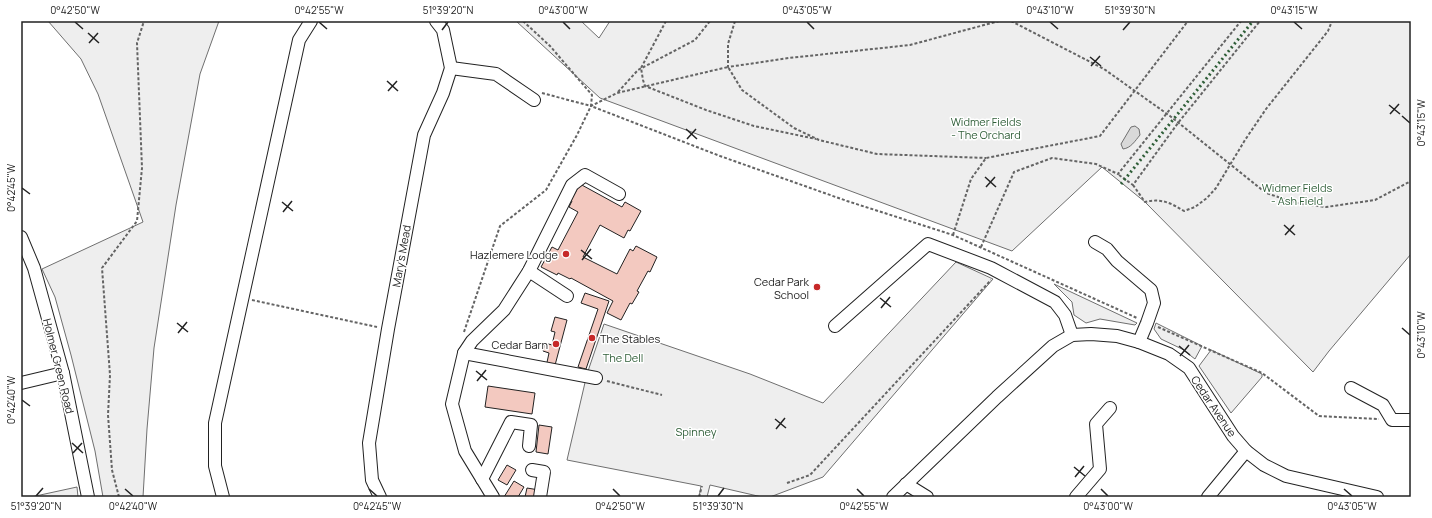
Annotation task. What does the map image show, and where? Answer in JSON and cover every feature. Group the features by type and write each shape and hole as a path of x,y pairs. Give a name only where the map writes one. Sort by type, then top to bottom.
{"street":[{"path":"223,497 215,466 215,423 300,40 311,21"},
{"name":"Mary's Mead","path":"380,497 372,480 369,443 388,329 424,135 443,93 451,68 443,30 436,21"},
{"path":"451,68 496,74 534,100"},
{"path":"493,497 464,451 452,404 464,353 472,341 504,310 529,271 572,186 585,175 619,194"},
{"name":"Holmer Green Road","path":"21,237 34,268 63,373 88,497"},
{"path":"1095,242 1107,249 1117,261 1151,290 1154,304 1148,323 1139,342"},
{"path":"835,326 928,244 991,268 1055,302 1065,315 1072,335"},
{"path":"529,271 567,296"},
{"name":"Cedar Avenue","path":"893,497 1052,346 1072,335 1091,334 1117,336 1139,342 1169,354 1189,368 1233,436 1246,451 1264,465 1286,476 1377,497"},
{"path":"464,353 596,378"},
{"path":"21,383 63,373"},
{"path":"1351,388 1383,405 1392,420 1411,420"},
{"path":"1076,497 1100,469 1096,424 1110,408"},
{"path":"482,479 511,422 531,425 529,446"},
{"path":"1208,497 1246,451"},
{"path":"532,470 544,472 540,497"},
{"path":"906,484 927,497"}],"path":[{"path":"119,497 112,470 108,415 110,375 102,268 136,221 142,168 137,43 144,21"},
{"path":"464,353 462,338 500,226 546,190 577,135 591,106 592,95 550,46 523,21"},
{"path":"666,21 641,68 642,80 645,86 706,110 754,126 877,154 986,158 1100,136 1188,21"},
{"path":"617,93 638,70 695,40 710,21"},
{"path":"735,21 728,44 728,67 742,90 794,128 820,140"},
{"path":"591,106 617,93 728,67 789,58 910,45 999,21"},
{"path":"1011,21 1104,69 1168,114 1266,193 1296,203 1326,207 1375,200 1411,181"},
{"path":"1118,174 1168,114 1241,21"},
{"path":"1133,185 1178,123 1260,21"},
{"path":"981,247 1014,172 1052,158 1096,164 1118,174 1133,185 1145,202 1154,200 1166,201 1184,211 1195,207 1207,198 1216,188 1244,140 1266,109 1328,31 1332,21"},
{"path":"534,100 543,92 591,106 720,156 847,200 953,234 1262,373 1319,416 1392,420"},
{"path":"953,234 971,179 986,158"},
{"path":"787,483 810,475 993,278"},
{"path":"243,298 388,329"},
{"path":"596,378 662,395"},
{"path":"699,497 702,486"}],"green space":[{"path":"48,21 219,21 200,74 176,205 154,348 143,497 103,497 95,451 71,355 55,297 42,269 143,222 98,94 81,59"},
{"path":"516,21 581,21 599,38 610,21 1411,21 1411,254 1313,372 1145,202 1102,167 1012,251 600,98"},
{"path":"956,262 993,279 823,477 770,497 762,497 710,485 707,497 699,497 701,486 567,460 587,374 604,324 750,374 823,403"},
{"path":"1054,284 1137,323 1135,325 1100,319 1086,323 1074,315 1072,302"},
{"path":"1156,323 1202,346 1195,359 1182,349 1161,339 1154,329"},
{"path":"1211,350 1262,374 1262,377 1231,413 1199,366"},
{"path":"77,487 78,497 31,497"}],"shaded area":[{"path":"1135,126 1139,129 1140,135 1131,146 1123,149 1121,144 1131,127"}],"building":[{"name":"Hazlemere Lodge","path":"580,184 622,207 625,202 641,211 630,231 628,230 624,238 600,225 583,257 617,274 630,249 633,251 636,246 657,257 650,272 648,271 637,291 639,292 632,304 630,303 621,320 607,313 613,301 571,278 570,279 558,273 557,275 541,267 552,247 558,250 578,212 569,207 572,201 571,200"},
{"name":"The Stables","path":"585,293 609,301 586,369 578,367 598,309 581,303"},
{"name":"Cedar Barn","path":"555,317 567,320 554,369 546,367 549,353 543,351 545,343 552,345 555,332 551,331"},
{"path":"488,386 535,393 532,414 485,407"},
{"path":"539,425 552,427 548,454 536,452"},
{"path":"507,465 516,470 507,485 498,480"},
{"path":"514,481 524,487 518,497 504,497"},
{"path":"527,488 539,490 538,497 525,497"}],"hedge":[{"path":"1121,184 1253,21"}],"place":[{"name":"Hazlemere Lodge","path":"566,254"},
{"name":"Cedar Park School","path":"817,287"},
{"name":"The Stables","path":"592,338"},
{"name":"Cedar Barn","path":"556,344"}],"park label":[{"name":"Widmer Fields - The Orchard","path":"986,127"},
{"name":"Widmer Fields - Ash Field","path":"1297,193"},
{"name":"The Dell","path":"623,357"},
{"name":"Spinney","path":"696,431"}]}
